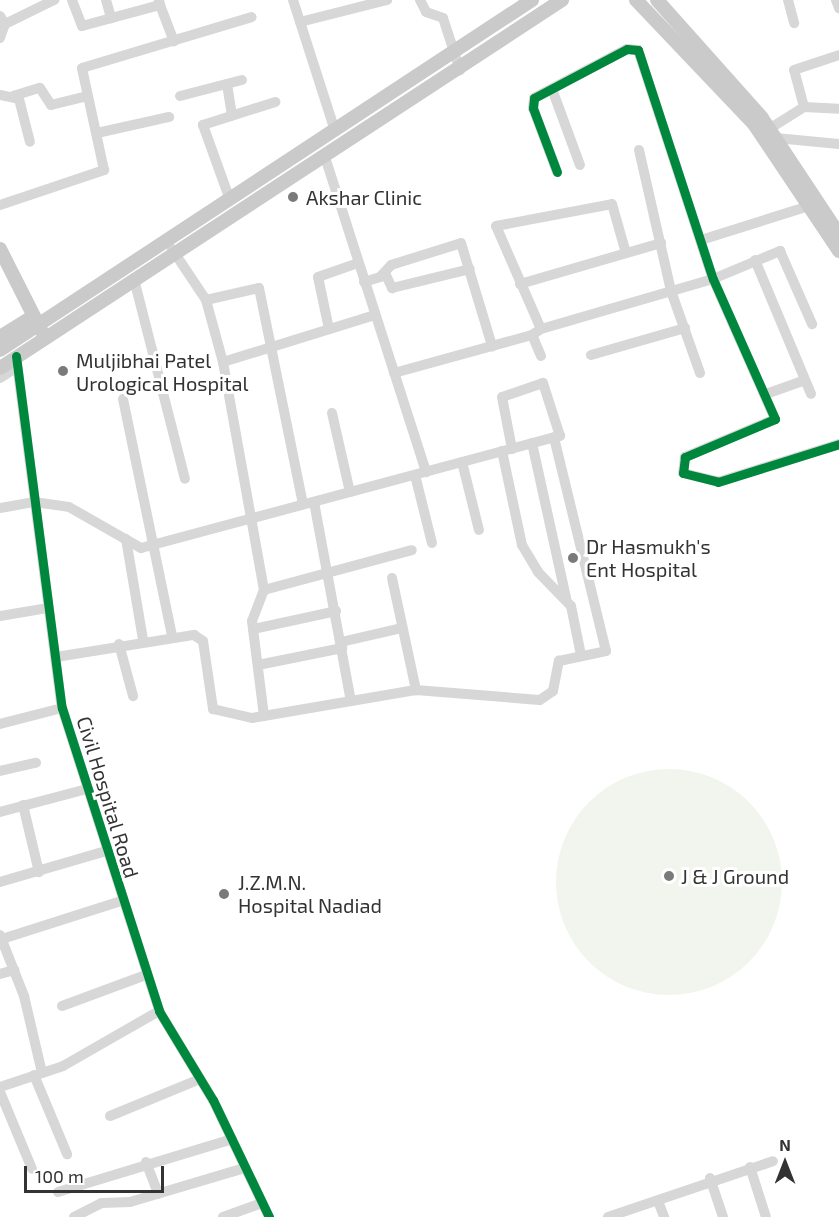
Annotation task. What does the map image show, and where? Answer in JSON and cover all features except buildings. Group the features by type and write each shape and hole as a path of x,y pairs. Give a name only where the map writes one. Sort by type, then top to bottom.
{"main road":[{"path":"0,350 532,0"},
{"path":"0,337 38,326 135,283 460,70 562,0"},
{"path":"636,0 754,124 814,204 833,216 839,235"},
{"path":"657,0 773,133 839,250"},
{"path":"0,249 38,326"},
{"path":"0,368 17,362 38,326"}],"street":[{"path":"0,39 2,20 54,0"},
{"path":"72,0 82,26 160,3 174,41"},
{"path":"106,0 111,18"},
{"path":"293,0 335,131"},
{"path":"300,22 356,4 387,0"},
{"path":"420,0 426,12 443,18 456,50 460,70"},
{"path":"788,0 794,23"},
{"path":"836,0 839,8"},
{"path":"0,205 104,170 82,68 252,17"},
{"path":"557,172 532,102 552,88 627,49 638,50 713,279 766,394 775,419 685,457 683,473 718,482 839,444"},
{"path":"804,107 794,70 839,55"},
{"path":"180,96 242,80"},
{"path":"227,84 232,116"},
{"path":"0,95 13,96 40,88 51,105 87,96"},
{"path":"552,88 580,165"},
{"path":"13,96 30,142"},
{"path":"230,200 202,125 275,102"},
{"path":"773,133 804,107 839,109"},
{"path":"97,133 169,117"},
{"path":"773,133 839,144"},
{"path":"639,150 671,291 700,373"},
{"path":"325,157 394,373 421,473 432,543"},
{"path":"541,356 537,332 496,226 612,204 626,253"},
{"path":"701,240 814,204"},
{"path":"167,240 206,300 223,362 254,518 264,590 253,629 264,716"},
{"path":"364,282 385,273 391,265 454,242 464,246 492,346"},
{"path":"520,284 661,243"},
{"path":"394,373 492,346 713,279 780,251 812,324"},
{"path":"755,260 811,394"},
{"path":"329,329 318,277 358,262"},
{"path":"385,273 392,288 470,269"},
{"path":"135,283 185,479"},
{"path":"206,300 259,288 309,503 329,571 351,701"},
{"path":"223,362 375,315"},
{"path":"591,355 684,328"},
{"path":"0,378 17,362"},
{"name":"Civil Hospital Road","path":"17,362 62,708 121,901 159,1011 200,1078 269,1217"},
{"path":"766,394 805,380"},
{"path":"0,508 34,502 69,507 141,548 351,492 507,450 554,437 560,436 548,387 538,382 502,397 507,450 522,544 538,572 566,598"},
{"path":"123,399 171,636"},
{"path":"332,413 351,492"},
{"path":"56,657 143,640 194,634 203,641 209,704 216,712 264,716 416,690 540,700 553,691 559,661 606,651 554,437"},
{"path":"532,443 581,655"},
{"path":"462,462 479,530"},
{"path":"126,539 143,640"},
{"path":"264,590 412,550"},
{"path":"392,578 416,690"},
{"path":"0,616 48,608"},
{"path":"253,629 336,611"},
{"path":"258,665 402,628"},
{"path":"119,644 133,696"},
{"path":"0,724 62,708"},
{"path":"0,771 36,763"},
{"path":"0,812 87,789"},
{"path":"23,805 39,873"},
{"path":"0,882 39,873 106,851"},
{"path":"67,1154 38,1074 14,970 1,937 121,901"},
{"path":"0,974 14,970"},
{"path":"62,1005 146,975"},
{"path":"32,1169 0,1089 38,1074 159,1011"},
{"path":"110,1116 200,1078"},
{"path":"58,1192 146,1162 231,1138"},
{"path":"608,1217 658,1201 710,1178 773,1161"},
{"path":"146,1162 158,1194"},
{"path":"750,1167 766,1217"},
{"path":"74,1217 102,1203 158,1194 245,1168"},
{"path":"710,1178 723,1217"},
{"path":"658,1201 664,1217"},
{"path":"223,1217 262,1203"}],"shaded area":[{"name":"J & J Ground","path":"658,769 680,769 712,777 722,782 741,794 757,810 774,839 780,860 782,882 780,904 774,925 757,954 741,970 712,987 680,995 658,995 626,987 616,982 597,970 581,954 564,925 556,893 556,871 564,839 569,829 581,810 597,794 626,777"}],"cycle path":[{"path":"557,172 533,108 534,98 627,49 638,50 713,279 775,419 685,457 683,473 718,482 839,444"},
{"path":"16,356 62,708 159,1011 213,1100 269,1217"}],"place":[{"name":"Akshar Clinic","path":"293,197"},
{"name":"Muljibhai Patel Urological Hospital","path":"63,371"},
{"name":"Dr Hasmukh's Ent Hospital","path":"573,558"},
{"name":"J & J Ground","path":"669,876"},
{"name":"J.Z.M.N. Hospital Nadiad","path":"224,894"}]}
